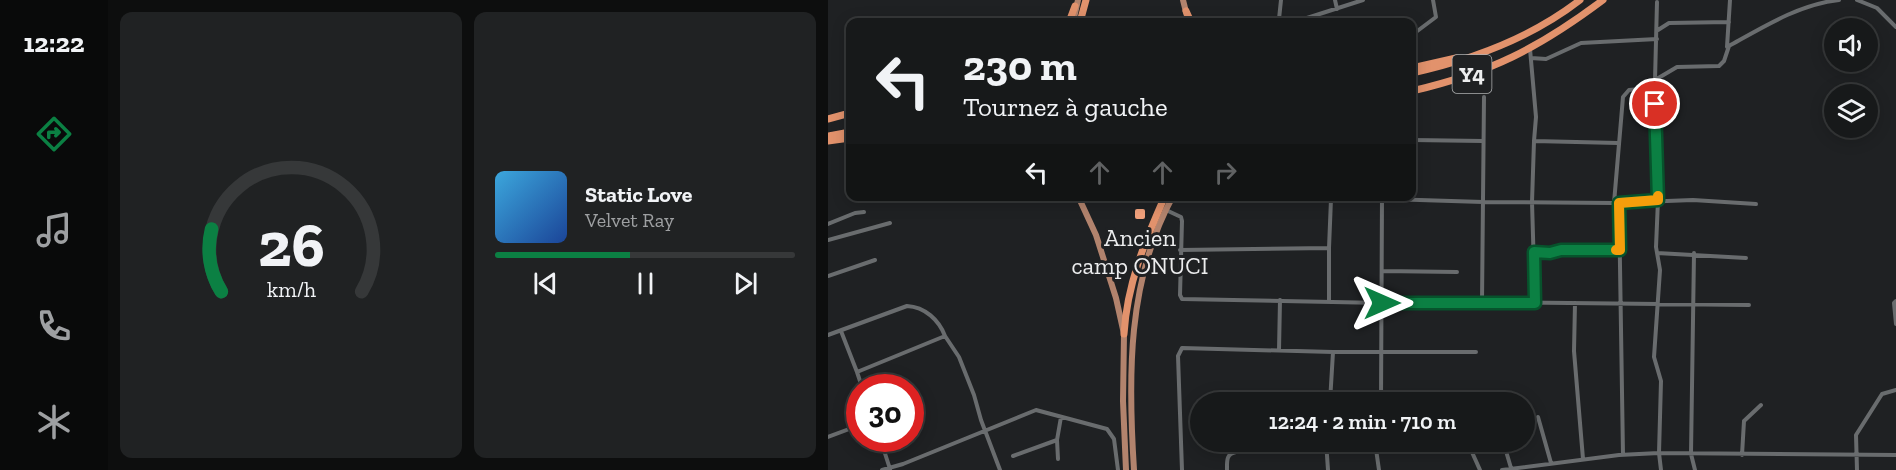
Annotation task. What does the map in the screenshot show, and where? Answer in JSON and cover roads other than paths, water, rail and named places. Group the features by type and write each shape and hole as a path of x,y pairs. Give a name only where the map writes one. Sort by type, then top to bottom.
{"highway":[{"path":"1081,18 1086,0"},
{"name":"Y4","path":"1416,73 1494,49 1560,15 1580,0"},
{"name":"Y4","path":"1416,90 1488,68 1530,49 1568,26 1603,0"},
{"path":"1072,18 1077,3"},
{"path":"1186,11 1189,18"},
{"path":"1416,67 1494,49"},
{"path":"828,119 846,116"},
{"path":"828,136 846,133"},
{"path":"828,141 846,139"},
{"path":"1124,334 1126,306 1132,281 1145,239 1163,201"}],"main road":[{"path":"1183,0 1186,11"},
{"path":"1080,201 1096,235 1116,298 1124,334 1123,401 1126,470"},
{"path":"1134,470 1131,387 1136,302 1151,242 1170,201"}],"street":[{"path":"1279,18 1281,0"},
{"path":"1335,0 1337,9"},
{"path":"1307,18 1363,0"},
{"path":"1416,32 1436,17 1433,0"},
{"path":"1726,54 1730,0"},
{"path":"1623,455 1620,250 1616,203 1620,114 1625,92 1650,88 1655,80 1677,67 1719,66 1724,61 1729,46 1775,21 1817,5 1839,0"},
{"path":"1857,0 1877,8 1896,27"},
{"path":"1657,2 1655,80 1658,200 1656,217 1660,270 1654,357 1661,381 1659,453 1661,470"},
{"path":"1657,30 1669,23 1729,22"},
{"path":"1531,58 1546,58 1578,43 1657,39"},
{"path":"1530,49 1536,117 1532,201 1535,303"},
{"path":"1482,302 1484,97"},
{"path":"1416,140 1484,141"},
{"path":"1534,141 1618,143"},
{"path":"1416,199 1616,203 1658,200 1756,204"},
{"path":"1329,302 1331,201"},
{"path":"1381,392 1382,201"},
{"path":"1165,210 1181,217 1180,295 1182,299 1382,303 1620,302 1749,305"},
{"path":"828,224 855,213 864,212"},
{"path":"828,240 890,223"},
{"path":"1180,250 1329,248"},
{"path":"1534,252 1620,250"},
{"path":"1657,253 1746,258"},
{"path":"1694,254 1691,454 1695,470"},
{"path":"828,276 875,260"},
{"path":"1383,271 1457,272"},
{"path":"1279,351 1280,300"},
{"path":"1896,300 1894,303 1896,324"},
{"path":"1575,303 1575,351 1583,459"},
{"path":"828,335 907,306 916,306 932,316 959,357 1000,470"},
{"path":"841,331 857,372 945,336"},
{"path":"1182,470 1180,351 1182,348 1333,352 1476,352"},
{"path":"1331,392 1333,352"},
{"path":"1857,470 1856,435 1882,394 1896,390"},
{"path":"1742,455 1744,421 1761,405"},
{"path":"882,470 890,469 1036,410 1107,429 1114,439 1118,470"},
{"path":"1058,459 1056,440 1061,417"},
{"path":"1538,417 1551,463"},
{"path":"828,437 846,430"},
{"path":"1013,456 1056,440"},
{"path":"885,452 890,469"},
{"path":"1227,470 1227,457 1230,453 1236,452"},
{"path":"1327,452 1328,470"},
{"path":"1376,452 1379,470"},
{"path":"1472,452 1480,470"},
{"path":"1506,452 1511,468"},
{"path":"1502,470 1583,459 1659,453 1896,455"}],"place":[{"name":"Ancien camp ONUCI","path":"1140,214"}]}
